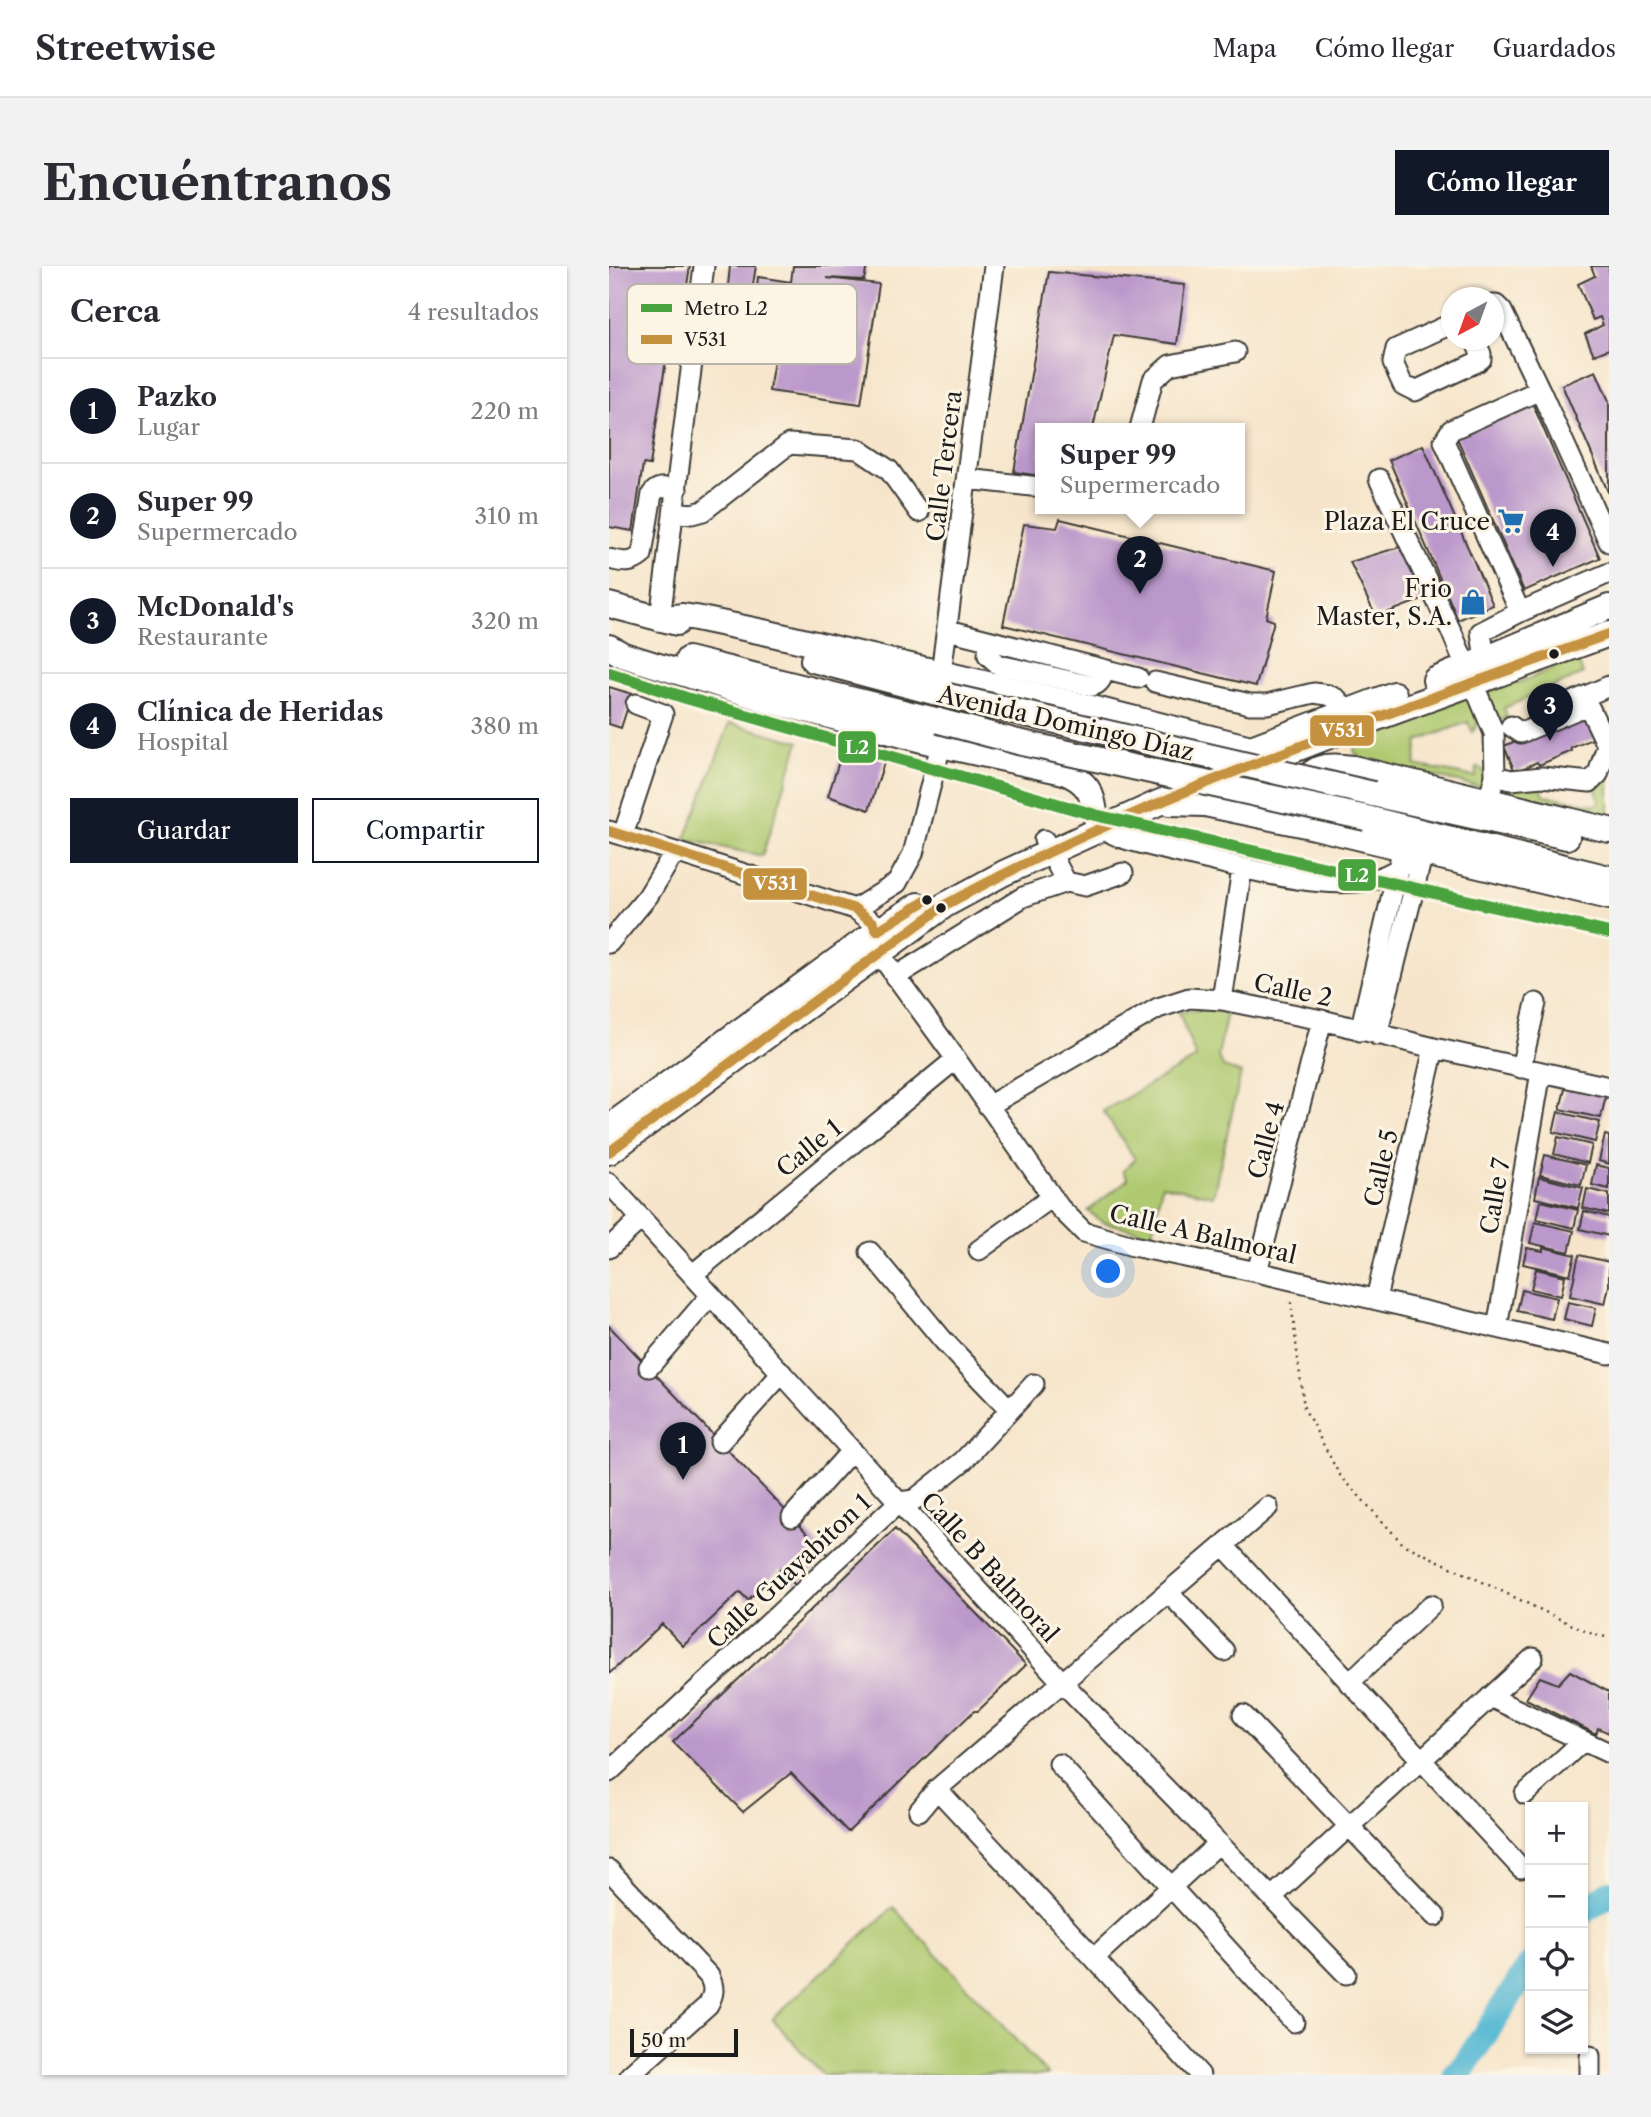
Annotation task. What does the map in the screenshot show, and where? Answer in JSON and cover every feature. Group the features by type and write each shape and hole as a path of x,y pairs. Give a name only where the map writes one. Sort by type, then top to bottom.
{"main road":[{"name":"Avenida Domingo Díaz","path":"609,605 944,684 1373,794 1609,846"},
{"path":"1100,821 1158,803 1349,719 1474,671 1602,610"},
{"name":"Avenida Domingo Díaz","path":"609,639 940,733 1018,742 1366,818 1609,878"},
{"path":"1474,671 1608,639"},
{"path":"609,647 624,655 775,702 940,733 1064,772 1078,778 1088,788 1100,821"},
{"path":"944,684 1083,706 1251,748"},
{"path":"1064,772 1084,760 1093,749 1097,734 1092,717 1083,706"},
{"path":"609,1152 937,894 996,861 1047,846 1251,748 1349,719"},
{"path":"1349,719 1342,744 1353,768"},
{"path":"1314,827 1305,813 1301,797 1304,784 1312,772 1325,765 1353,768 1609,830"},
{"path":"1158,803 1205,804 1314,827 1408,857 1609,897"},
{"path":"609,1127 879,941"}],"street":[{"path":"702,284 704,266"},
{"name":"Calle Tercera","path":"944,684 948,630 994,266"},
{"path":"1504,315 1609,542"},
{"path":"1441,329 1397,349 1394,363 1403,385 1415,391 1477,362 1481,359 1479,350"},
{"path":"1141,423 1153,380 1170,365 1235,352"},
{"path":"660,619 692,364"},
{"path":"1520,612 1444,440 1451,430 1540,390"},
{"path":"674,512 692,513 703,510 789,444 858,449 889,470 919,512"},
{"path":"967,479 1035,486"},
{"path":"1379,479 1452,634 1503,730 1488,801"},
{"path":"609,559 634,562 642,555 652,494 660,488 677,489"},
{"path":"1474,671 1481,632 1609,573"},
{"path":"1602,610 1608,639"},
{"path":"948,630 1250,704 1267,704 1314,693 1328,695 1337,699 1349,719"},
{"path":"1495,776 1511,780 1542,777 1590,782 1598,774 1608,739 1600,690 1503,730"},
{"path":"636,704 663,714 616,833 855,909 897,883 913,854 940,733"},
{"path":"1503,730 1521,733 1583,707 1590,709 1608,739"},
{"path":"1100,821 1113,834 1122,838 1242,869 1303,879 1343,883 1373,880 1408,857"},
{"path":"1047,846 1066,881"},
{"path":"609,943 648,896 674,853"},
{"path":"1369,1033 1408,857"},
{"path":"1369,1033 1408,857"},
{"path":"1221,1000 1242,869"},
{"path":"895,977 1023,897 1066,881 1085,886 1123,873"},
{"name":"Calle A Balmoral","path":"855,909 873,922 884,960 895,977 1059,1208 1084,1232 1133,1246 1609,1354"},
{"name":"Calle 2","path":"988,1106 1159,1008 1189,998 1221,1000 1322,1020 1609,1087"},
{"path":"1521,1068 1537,1003"},
{"name":"Calle 4","path":"1257,1272 1322,1020"},
{"name":"Calle 5","path":"1376,1299 1434,1048"},
{"name":"Calle 1","path":"693,1275 955,1059"},
{"name":"Calle 7","path":"1497,1328 1541,1072"},
{"name":"Calle B Balmoral","path":"609,1183 1061,1681 1346,1974"},
{"path":"979,1250 1052,1197"},
{"path":"609,1248 642,1219"},
{"path":"870,1252 943,1340 1010,1410"},
{"path":"649,1367 711,1294"},
{"path":"720,1442 782,1373"},
{"name":"Calle Guayabiton 1","path":"609,1772 899,1502 914,1500 963,1461 1034,1384"},
{"path":"792,1517 852,1450"},
{"path":"919,1811 937,1789 1268,1507"},
{"path":"1224,1546 1521,1868"},
{"path":"1168,1592 1224,1651"},
{"path":"1349,1683 1431,1605"},
{"path":"1272,1897 1533,1658"},
{"path":"1490,1697 1609,1753"},
{"path":"1243,1715 1435,1916"},
{"path":"1525,1794 1583,1741"},
{"path":"1059,1765 1294,2022"},
{"path":"937,1789 1200,2075"},
{"path":"1094,1958 1220,1843"},
{"path":"609,1870 709,1976 715,1986 708,2005 629,2075"}],"path":[{"path":"1291,1302 1304,1408 1339,1474 1403,1544 1587,1632 1609,1638"}],"green space":[{"path":"1577,658 1583,674 1504,708 1507,718 1501,720 1496,717 1486,692 1526,680"},
{"path":"1465,698 1471,701 1476,713 1475,729 1472,732 1468,722 1418,741 1415,765 1475,777 1477,767 1485,774 1484,788 1363,760 1355,753 1354,747 1357,743"},
{"path":"730,723 799,742 762,856 685,839"},
{"path":"1609,761 1609,818 1500,792 1503,787 1540,783 1544,795 1595,805 1600,802 1595,786"},
{"path":"1204,1009 1227,1012 1218,1056 1223,1067 1241,1073 1213,1196 1162,1185 1152,1234 1103,1222 1088,1211 1128,1179 1123,1171 1135,1159 1103,1111 1196,1058 1179,1012"},
{"path":"893,1907 1048,2075 823,2075 772,2019"}],"building":[{"path":"609,266 690,266 687,284 627,284 627,364 665,364 650,465 643,464 633,531 609,527"},
{"path":"730,266 756,266 753,284 728,284"},
{"path":"793,266 867,266 864,280 827,278 879,284 861,404 769,391 773,364 857,364 857,284 757,284 758,277 791,282"},
{"path":"1591,266 1609,266 1609,349 1594,355 1585,334 1603,325 1600,317 1593,320 1578,284 1595,276"},
{"path":"1049,272 1185,285 1177,344 1114,335 1094,423 1035,423 1035,475 1014,472"},
{"path":"1596,371 1609,401 1609,494 1562,385"},
{"path":"1530,398 1600,558 1524,591 1454,431"},
{"path":"1423,445 1493,605 1458,620 1389,460"},
{"path":"1060,519 1276,571 1266,618 1274,621 1256,686 1003,625 1024,524 1057,528"},
{"path":"1403,546 1416,582 1423,579 1431,596 1376,617 1350,562"},
{"path":"609,687 632,694 621,728 609,724"},
{"path":"1585,711 1597,737 1571,748 1572,751 1515,772 1504,746"},
{"path":"848,733 889,747 869,810 828,796"},
{"path":"1566,1085 1606,1095 1601,1118 1560,1109"},
{"path":"1558,1112 1600,1122 1595,1142 1553,1132"},
{"path":"1605,1135 1609,1136 1609,1164 1599,1161"},
{"path":"1558,1137 1592,1145 1588,1163 1554,1154"},
{"path":"1545,1155 1586,1165 1581,1185 1540,1175"},
{"path":"1596,1165 1609,1168 1609,1189 1592,1185"},
{"path":"1539,1177 1583,1188 1578,1208 1535,1198"},
{"path":"1587,1189 1609,1194 1609,1214 1583,1208"},
{"path":"1541,1201 1578,1210 1574,1228 1537,1219"},
{"path":"1584,1211 1609,1217 1609,1236 1580,1229"},
{"path":"1535,1222 1574,1231 1569,1252 1530,1243"},
{"path":"1543,1247 1575,1255 1570,1275 1523,1264 1527,1248 1543,1251"},
{"path":"1579,1255 1609,1262 1609,1286 1605,1304 1570,1296"},
{"path":"1536,1269 1565,1276 1561,1296 1531,1289"},
{"path":"1522,1290 1557,1298 1552,1319 1517,1311"},
{"path":"1568,1302 1596,1308 1592,1326 1564,1319"},
{"path":"609,1326 828,1555 796,1586 780,1569 748,1600 740,1592 683,1646 662,1624 609,1674"},
{"path":"895,1529 1026,1665 848,1832 791,1773 743,1812 673,1742"},
{"path":"1570,1671 1609,1692 1609,1733 1598,1728 1596,1734 1526,1699 1540,1677 1558,1684"}],"waterway":[{"path":"1588,1908 1609,1893"},
{"path":"1456,2075 1525,1973"}],"metro line":[{"name":"L2","path":"609,673 686,698 1095,815 1609,933"}],"transit line":[{"name":"V531","path":"609,1152 945,905 1025,864 1188,791 1356,725 1609,634"},
{"name":"V531","path":"609,831 855,909 873,922 877,931 927,900"}],"place":[{"name":"Plaza El Cruce","path":"1511,521"},
{"name":"Clínica de Heridas","path":"1553,567"},
{"name":"Super 99","path":"1140,594"},
{"name":"Frio Master, S.A.","path":"1473,602"},
{"name":"McDonald's","path":"1550,741"},
{"name":"Pazko","path":"683,1480"}]}
